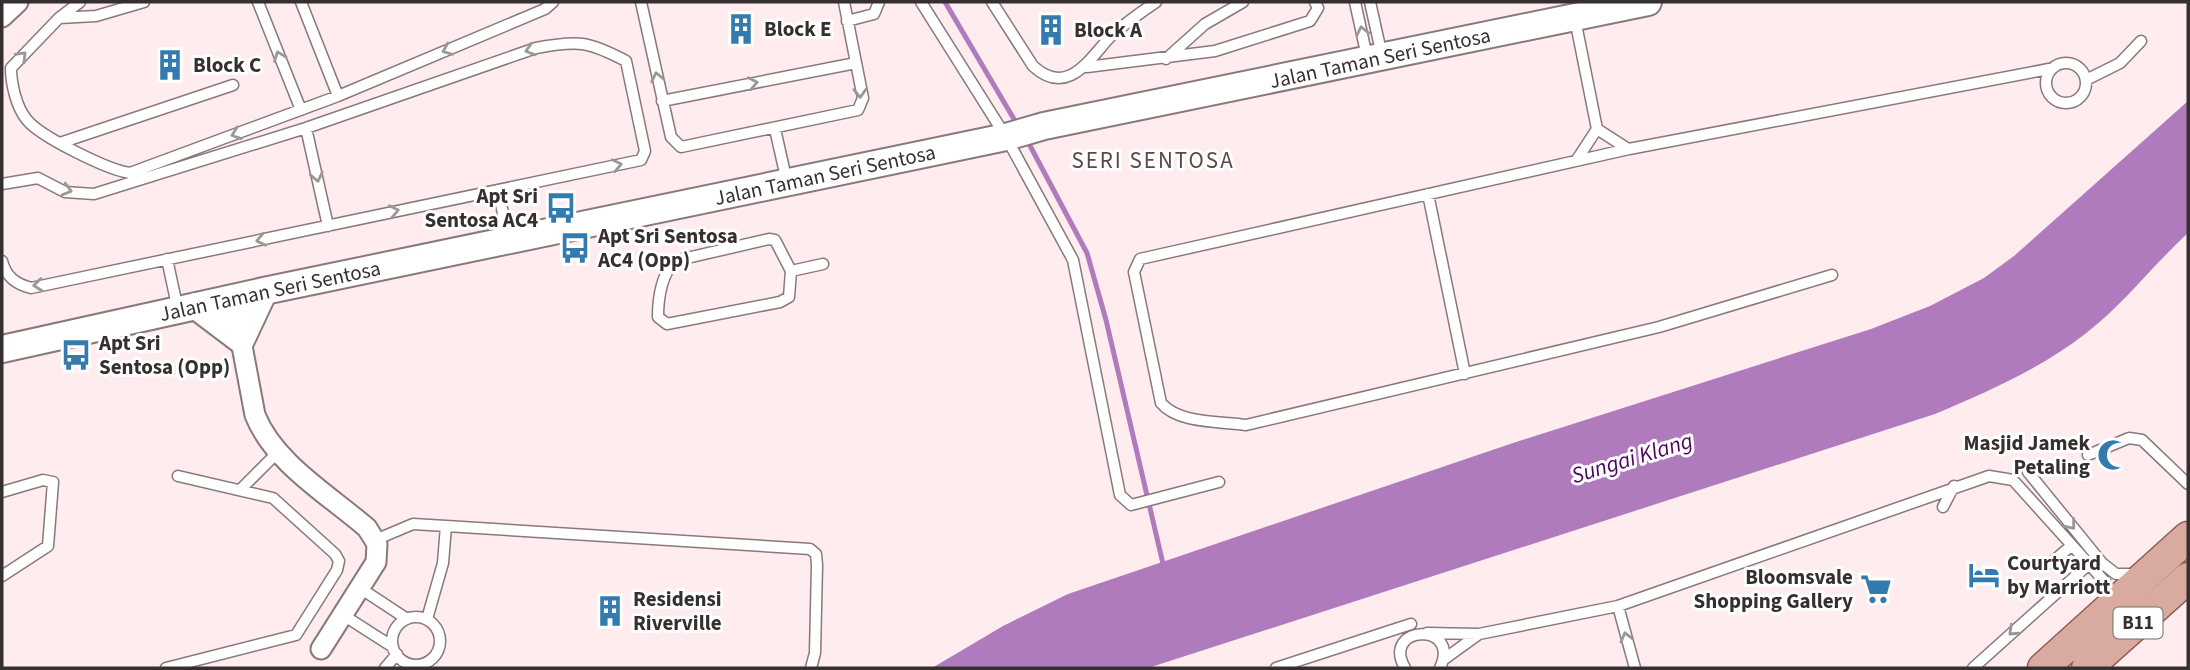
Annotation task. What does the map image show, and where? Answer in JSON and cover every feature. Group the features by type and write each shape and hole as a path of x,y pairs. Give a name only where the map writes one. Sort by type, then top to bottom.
{"main road":[{"name":"Jalan Taman Seri Sentosa","path":"2,349 264,291 1006,137 1044,126 1648,2"},
{"path":"187,308 241,340 264,291"},
{"name":"B11","path":"2043,668 2188,537"},
{"name":"B11","path":"2087,668 2183,587"}],"street":[{"path":"2,17 18,2"},
{"path":"233,298 256,415 262,432 278,452 367,528 375,540 376,562 321,649"}],"lane":[{"path":"80,2 59,18 11,68 11,83 26,120 60,144 119,171 130,173 338,96 545,9 553,2"},
{"path":"59,18 96,16 144,2"},
{"path":"258,2 301,110"},
{"path":"301,2 338,96"},
{"path":"641,2 671,137 681,147 775,130 858,110 863,97 844,2"},
{"path":"847,21 874,14 879,2"},
{"path":"921,2 1006,137 1073,260 1120,495 1131,505 1219,482"},
{"path":"992,2 1033,66 1042,74 1069,76 1087,67 1215,51 1310,21 1318,8 1315,2"},
{"path":"1087,67 1110,38 1156,2"},
{"path":"1166,59 1205,24 1243,2"},
{"path":"1355,2 1375,60"},
{"path":"1370,2 1375,60"},
{"path":"1574,17 1597,130 1576,160"},
{"path":"2,184 38,178 65,192 94,194 306,128 536,48 574,41 601,48 626,61 645,151 641,160 31,288 17,284 4,271 2,261"},
{"path":"2086,80 2120,63 2141,41"},
{"path":"1832,275 1659,327 1246,425 1182,417 1168,411 1161,403 1134,272 1140,260 1576,160 2049,69 2066,62 2079,67 2086,80 2084,94 2073,103 2059,103 2048,94 2045,80 2049,69"},
{"path":"662,101 856,63"},
{"path":"60,144 233,85"},
{"path":"306,128 328,226"},
{"path":"775,130 787,183"},
{"path":"1597,130 1629,149"},
{"path":"499,190 509,241"},
{"path":"1427,194 1465,374"},
{"path":"769,239 775,240 790,271 791,293 780,302 667,324 657,317 661,289 667,270 674,261 769,239"},
{"path":"167,260 187,308"},
{"path":"790,271 823,264"},
{"path":"2088,455 2129,438 2142,440 2188,484"},
{"path":"240,489 278,452"},
{"path":"2028,472 2102,563 2116,574 2135,575 2154,568"},
{"path":"1405,668 1400,658 1404,642 1418,633 1479,634 1618,606 1989,475 2013,480 2089,564 2108,588 2106,611"},
{"path":"166,668 296,635 337,570 339,561 335,554 273,498 178,476"},
{"path":"2,492 43,480 52,482 48,546 2,576"},
{"path":"1943,507 1954,486"},
{"path":"375,540 413,524 810,548 816,554 817,565 815,653 811,668"},
{"path":"427,619 443,563 446,526"},
{"path":"2051,563 2071,546"},
{"path":"1973,668 2089,564"},
{"path":"343,615 409,663 429,666 440,646 438,630 427,619 407,619 359,588"},
{"path":"1618,606 1635,668"},
{"path":"385,668 395,651 394,632 407,619"},
{"path":"1276,668 1411,624"},
{"path":"1427,634 1441,643 1441,667"},
{"path":"1441,667 1479,634"}],"water":[{"name":"Sungai Klang","path":"2188,101 2188,233 2085,334 2031,369 1974,397 1935,414 1148,668 932,668 1003,626 1068,594 1513,443 1871,329 1930,306 1984,278 2014,256"}],"waterway":[{"path":"945,2 1018,126"},
{"path":"1027,140 1087,253 1106,320 1164,568"}],"place":[{"name":"Block E","path":"741,29"},
{"name":"Block A","path":"1051,30"},
{"name":"Block C","path":"170,65"},
{"name":"Apt Sri Sentosa AC4","path":"561,208"},
{"name":"Apt Sri Sentosa AC4 (Opp)","path":"575,248"},
{"name":"Apt Sri Sentosa (Opp)","path":"76,355"},
{"name":"Masjid Jamek Petaling","path":"2113,455"},
{"name":"Courtyard by Marriott","path":"1984,575"},
{"name":"Bloomsvale Shopping Gallery","path":"1876,589"},
{"name":"Residensi Riverville","path":"610,611"}],"district":[{"name":"SERI SENTOSA","path":"1153,160"}]}
